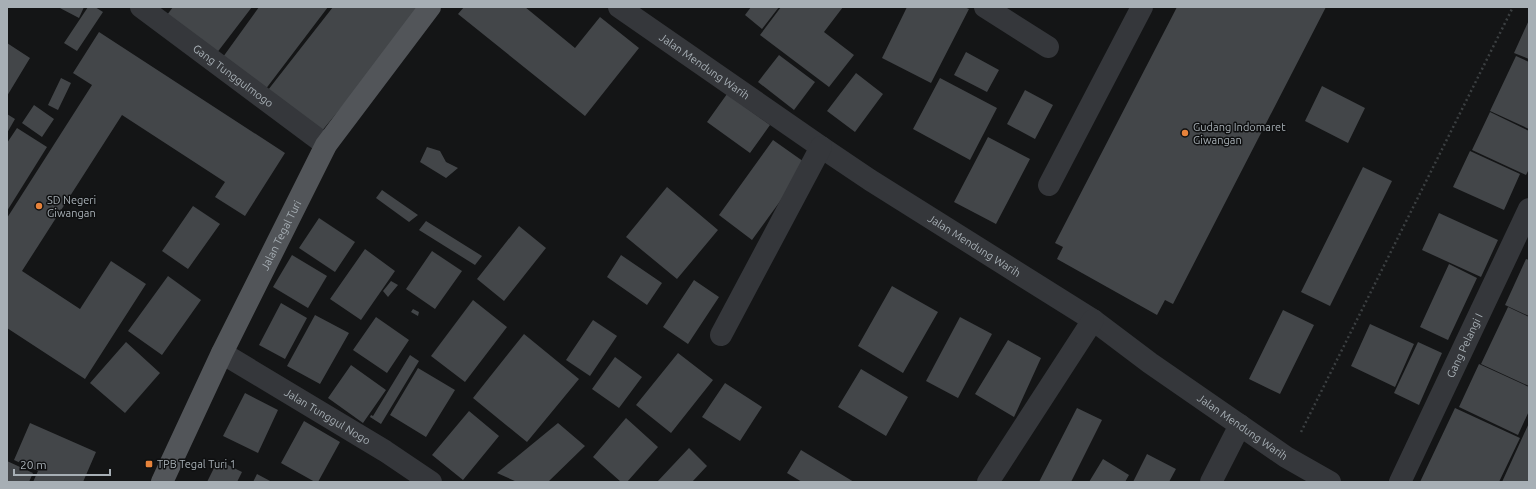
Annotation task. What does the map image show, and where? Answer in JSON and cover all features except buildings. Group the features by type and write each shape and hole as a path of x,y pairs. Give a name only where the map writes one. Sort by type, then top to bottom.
{"main road":[{"name":"Jalan Tegal Turi","path":"162,482 222,354 326,145 430,7"}],"street":[{"name":"Gang Tunggulmogo","path":"141,7 326,145"},
{"name":"Jalan Mendung Warih","path":"619,7 821,148 1093,320 1150,363 1286,457 1330,482"},
{"path":"985,7 1048,47"},
{"path":"1049,185 1142,7"},
{"path":"721,335 821,148"},
{"name":"Gang Pelangi I","path":"1400,482 1529,209"},
{"path":"988,482 1093,320"},
{"name":"Jalan Tunggul Nogo","path":"222,354 385,451 431,482"},
{"path":"1211,482 1240,425"}],"path":[{"path":"1286,457 1299,436 1513,7"}],"place":[{"name":"Gudang Indomaret Giwangan","path":"1185,133"},
{"name":"SD Negeri Giwangan","path":"39,206"},
{"name":"TPB Tegal Turi 1","path":"149,464"}]}
